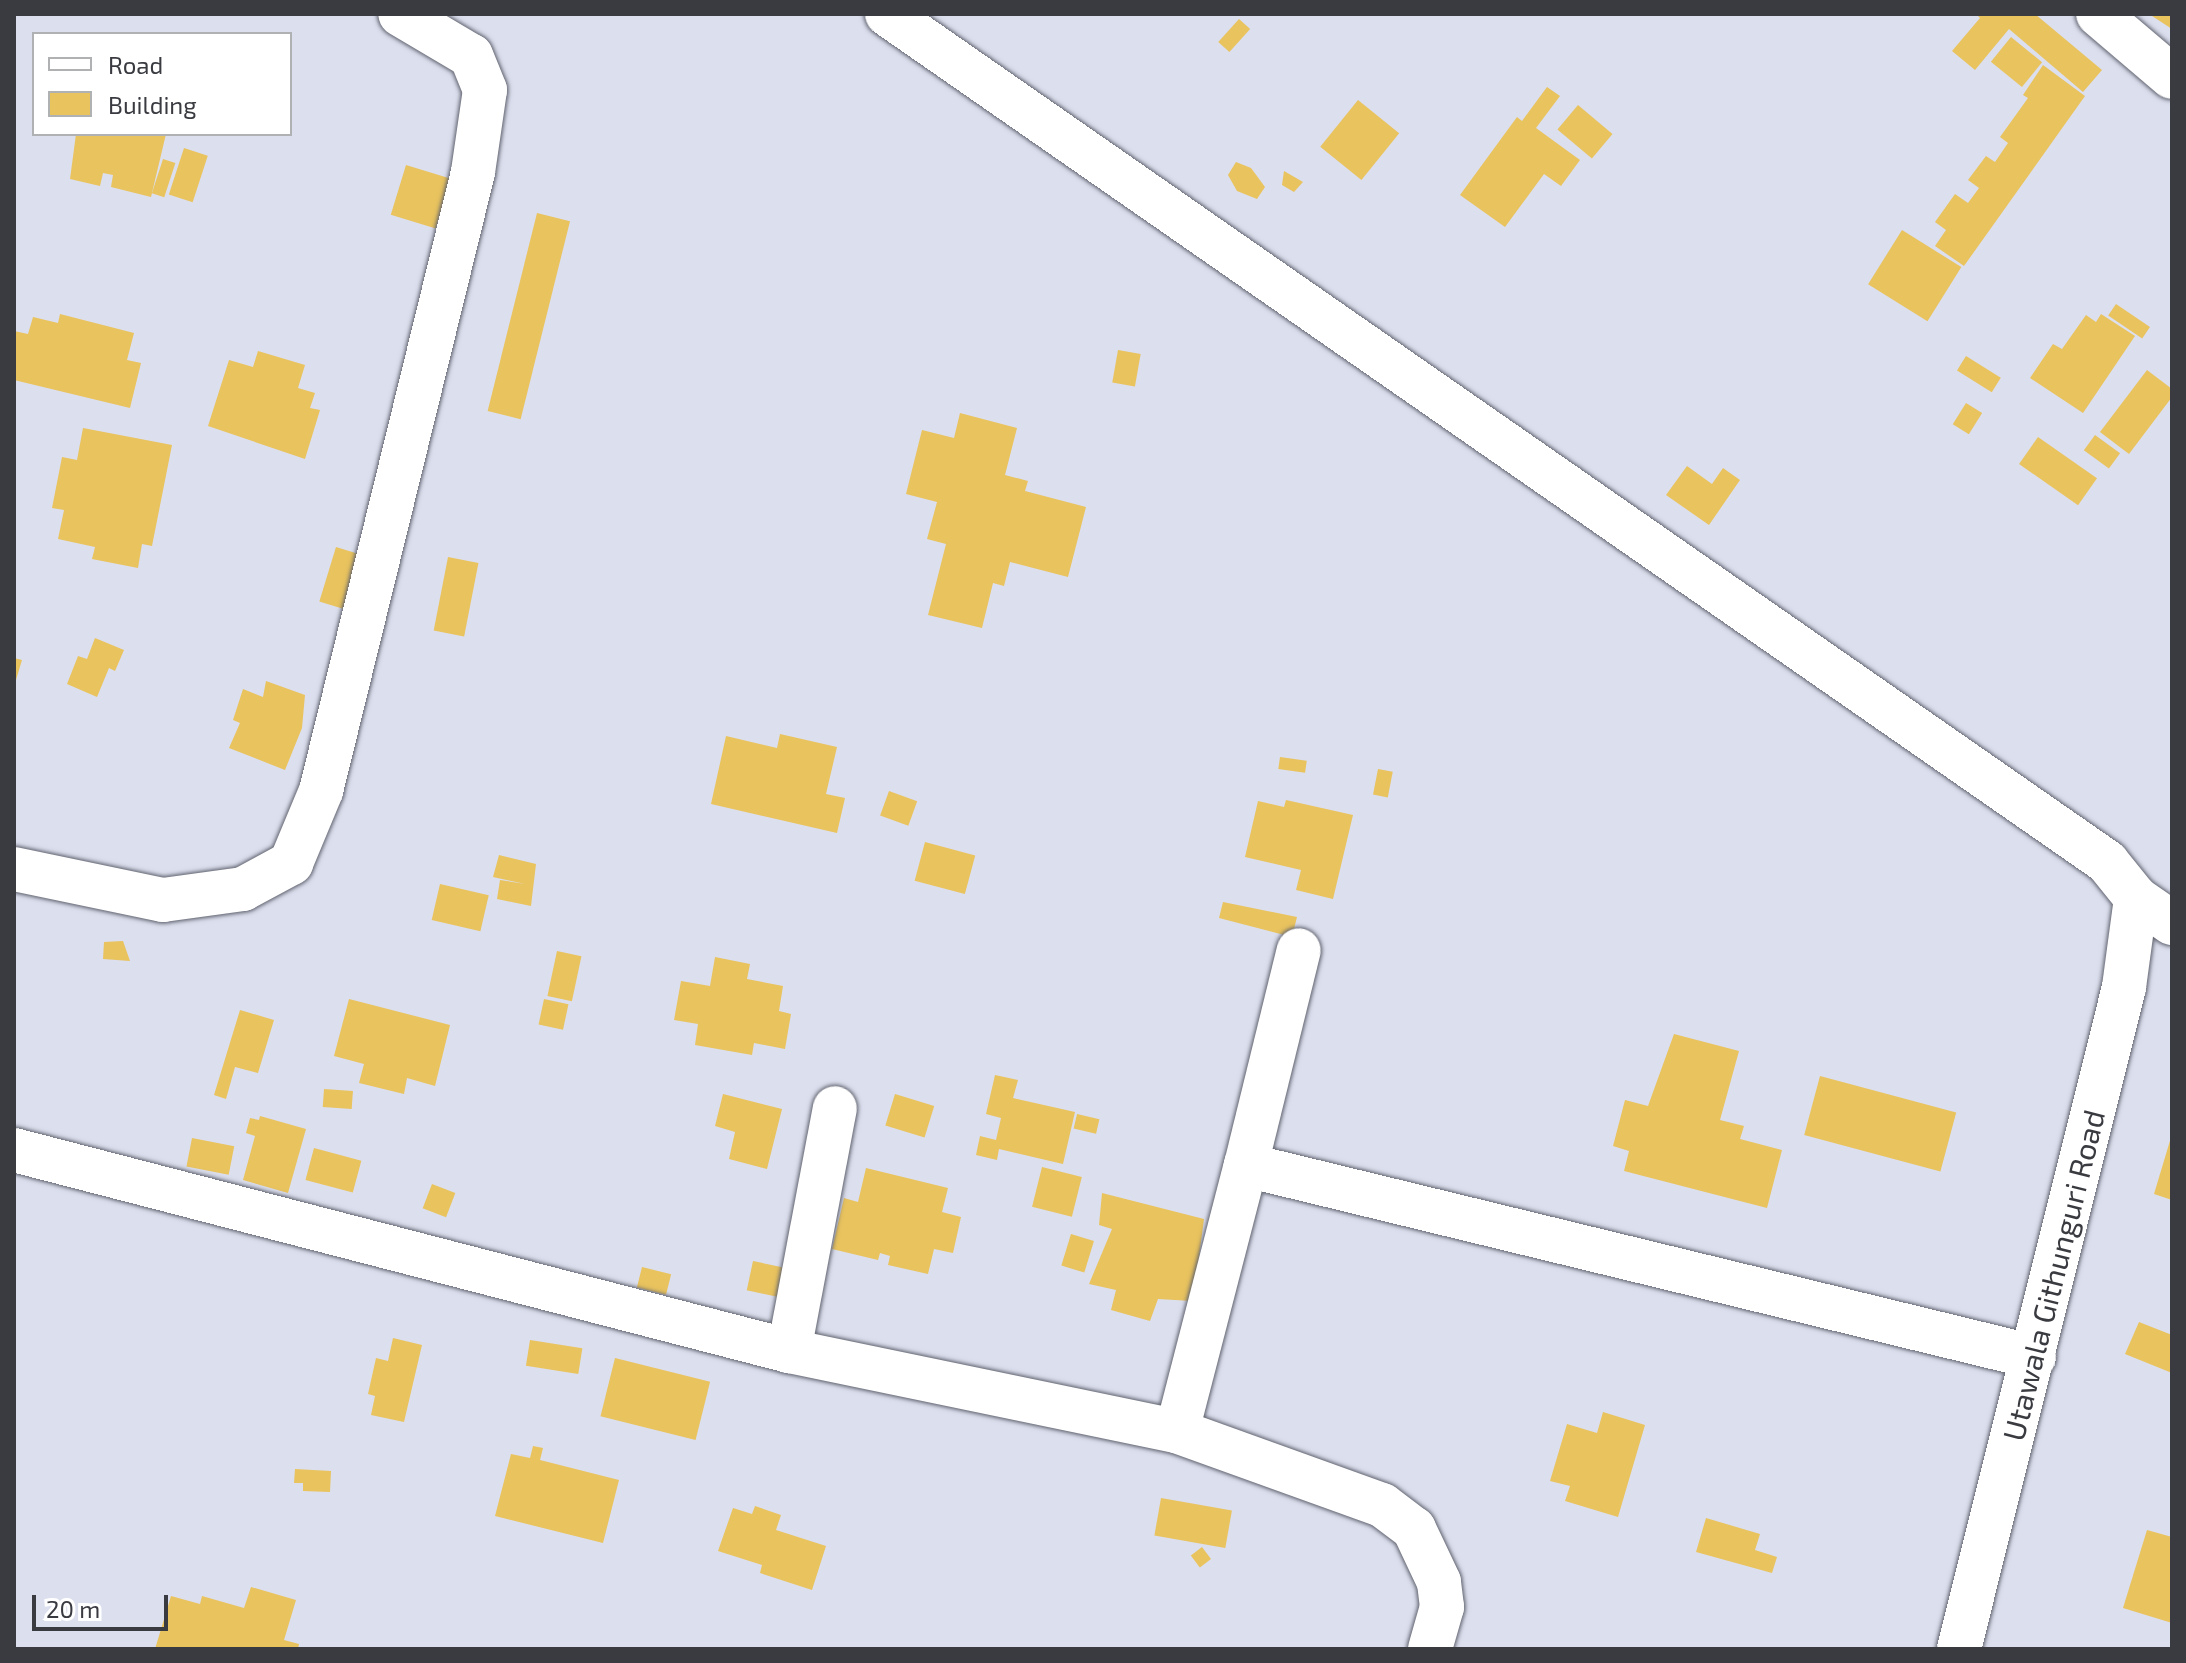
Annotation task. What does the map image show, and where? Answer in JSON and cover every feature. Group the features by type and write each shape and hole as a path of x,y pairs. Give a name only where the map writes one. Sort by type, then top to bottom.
{"street":[{"path":"14,869 163,900 243,889 291,863 321,791 473,172 485,90 471,56 400,14"},
{"path":"887,14 2107,862 2136,898 2172,923"},
{"path":"2098,14 2172,77"},
{"name":"Utawala Githunguri Road","path":"1959,1649 2124,987 2136,898"},
{"path":"1177,1431 1299,950"},
{"path":"789,1351 835,1108"},
{"path":"14,1150 789,1351 1177,1431 1382,1505 1414,1529 1439,1582 1442,1607 1430,1649"},
{"path":"1246,1165 2034,1357"}],"building":[{"path":"1976,14 2035,14 2102,70 2083,92 2009,29 1975,70 1952,51 1980,18"},
{"path":"2149,14 2172,14 2172,29"},
{"path":"1239,19 1250,29 1229,52 1218,42"},
{"path":"2011,37 2042,62 2022,87 1991,62"},
{"path":"2043,65 2085,96 1964,266 1935,246 1946,230 1935,222 1955,194 1968,203 1979,188 1968,180 1986,156 1995,162 2008,143 2000,137 2028,98 2023,95"},
{"path":"1547,87 1560,96 1536,128 1580,160 1561,186 1544,174 1505,227 1460,195 1517,117 1522,121"},
{"path":"1358,100 1399,133 1361,180 1320,147"},
{"path":"1578,105 1612,134 1592,158 1557,130"},
{"path":"76,136 166,136 151,197 111,187 113,175 103,173 100,186 70,179"},
{"path":"184,148 208,156 193,202 169,195"},
{"path":"163,159 175,163 164,197 152,193"},
{"path":"1236,162 1251,168 1265,187 1257,199 1237,191 1228,175"},
{"path":"406,165 451,179 436,228 391,215"},
{"path":"1284,171 1303,182 1294,192 1282,185"},
{"path":"537,213 570,221 521,419 488,411"},
{"path":"1902,230 1961,267 1927,321 1868,284"},
{"path":"2116,304 2150,327 2142,339 2108,316"},
{"path":"60,314 134,333 127,360 141,363 130,408 14,380 14,331 28,334 33,317 58,323"},
{"path":"2101,314 2135,336 2083,413 2030,378 2053,344 2062,349 2086,315 2096,322"},
{"path":"1118,350 1141,354 1135,386 1112,382"},
{"path":"258,351 305,365 298,388 315,393 310,408 320,410 305,459 208,426 229,360 253,367"},
{"path":"1966,356 2001,378 1992,392 1957,370"},
{"path":"2147,370 2172,389 2172,397 2129,454 2100,432"},
{"path":"1966,403 1982,413 1969,434 1953,424"},
{"path":"960,413 1017,428 1005,475 1028,481 1025,491 1086,507 1068,577 1010,562 1004,586 993,583 982,628 928,615 946,544 927,539 937,502 906,494 922,430 954,438"},
{"path":"83,428 172,445 152,546 142,544 138,568 92,559 95,547 58,539 64,510 52,508 62,457 77,460"},
{"path":"2095,435 2120,453 2109,469 2084,450"},
{"path":"2038,437 2097,478 2078,505 2019,464"},
{"path":"1687,466 1712,484 1723,468 1740,480 1709,525 1666,495"},
{"path":"336,547 369,557 352,611 319,602"},
{"path":"448,557 478,563 464,637 434,631"},
{"path":"95,638 124,650 115,671 109,668 97,697 67,684 78,656 87,659"},
{"path":"14,658 22,660 16,680 14,679"},
{"path":"266,681 305,695 302,728 285,770 229,748 240,723 233,720 243,689 263,697"},
{"path":"780,734 837,747 826,794 845,798 837,833 711,804 726,736 777,748"},
{"path":"1280,757 1307,761 1305,773 1278,769"},
{"path":"1378,769 1393,772 1388,797 1373,795"},
{"path":"889,791 917,801 908,826 880,815"},
{"path":"1286,800 1353,815 1333,899 1296,890 1301,870 1245,857 1258,801 1284,807"},
{"path":"925,842 975,855 965,894 915,881"},
{"path":"499,855 536,864 531,906 497,899 500,880 525,884 493,877"},
{"path":"440,884 489,895 480,931 432,920"},
{"path":"1223,902 1297,917 1292,937 1219,918"},
{"path":"123,941 130,961 103,959 104,942"},
{"path":"557,951 581,956 572,1001 547,996"},
{"path":"715,957 750,964 747,979 783,986 779,1011 791,1014 785,1049 754,1043 752,1055 695,1045 698,1024 674,1020 681,981 710,986"},
{"path":"349,999 450,1025 435,1086 407,1078 404,1094 359,1083 364,1064 334,1056"},
{"path":"544,999 568,1004 563,1030 539,1024"},
{"path":"240,1010 274,1020 258,1073 235,1067 226,1099 214,1095"},
{"path":"1674,1034 1739,1051 1720,1120 1744,1126 1740,1139 1782,1150 1767,1208 1624,1171 1629,1151 1613,1146 1625,1100 1648,1106"},
{"path":"995,1075 1018,1080 1013,1098 1075,1112 1063,1164 999,1149 997,1160 976,1155 980,1136 996,1140 1001,1118 986,1114"},
{"path":"1820,1076 1956,1112 1940,1171 1804,1135"},
{"path":"324,1089 353,1091 352,1109 323,1107"},
{"path":"723,1094 782,1109 767,1169 729,1159 735,1132 715,1126"},
{"path":"895,1094 934,1106 925,1138 885,1126"},
{"path":"1077,1114 1099,1119 1096,1134 1074,1129"},
{"path":"260,1116 306,1129 288,1193 243,1180 255,1136 246,1133 250,1118 259,1120"},
{"path":"2172,1134 2172,1200 2154,1194"},
{"path":"192,1138 234,1146 229,1175 186,1166"},
{"path":"314,1148 361,1161 353,1193 305,1180"},
{"path":"1042,1167 1082,1177 1072,1217 1032,1207"},
{"path":"866,1168 948,1188 942,1212 961,1217 953,1253 934,1249 928,1274 888,1265 890,1256 880,1253 878,1260 832,1249 844,1198 858,1202"},
{"path":"432,1184 455,1193 446,1217 423,1208"},
{"path":"1102,1193 1204,1219 1199,1257 1209,1261 1192,1301 1158,1299 1150,1321 1111,1310 1116,1290 1089,1284 1112,1229 1099,1225"},
{"path":"1071,1234 1094,1241 1084,1273 1061,1266"},
{"path":"753,1261 795,1270 789,1299 747,1290"},
{"path":"642,1267 671,1274 666,1295 637,1287"},
{"path":"2139,1322 2172,1335 2172,1373 2125,1354"},
{"path":"393,1338 422,1345 404,1422 371,1415 375,1396 368,1394 376,1358 388,1361"},
{"path":"530,1340 582,1348 578,1374 526,1366"},
{"path":"615,1358 710,1382 696,1440 600,1416"},
{"path":"1603,1412 1645,1425 1618,1517 1565,1501 1570,1486 1550,1481 1567,1424 1597,1433"},
{"path":"533,1446 543,1448 540,1460 619,1480 603,1543 495,1516 511,1454 530,1458"},
{"path":"295,1469 331,1471 330,1492 303,1491 303,1483 294,1483"},
{"path":"1161,1498 1232,1511 1225,1548 1154,1535"},
{"path":"755,1506 781,1515 776,1530 826,1546 812,1590 760,1573 762,1565 718,1551 733,1508 752,1514"},
{"path":"1706,1518 1760,1534 1755,1550 1777,1557 1772,1573 1696,1552"},
{"path":"2147,1530 2172,1537 2172,1623 2123,1608"},
{"path":"1202,1547 1211,1559 1200,1567 1191,1555"},
{"path":"251,1587 296,1600 284,1640 299,1644 298,1649 155,1649 171,1596 200,1604 202,1596 244,1608"}]}
